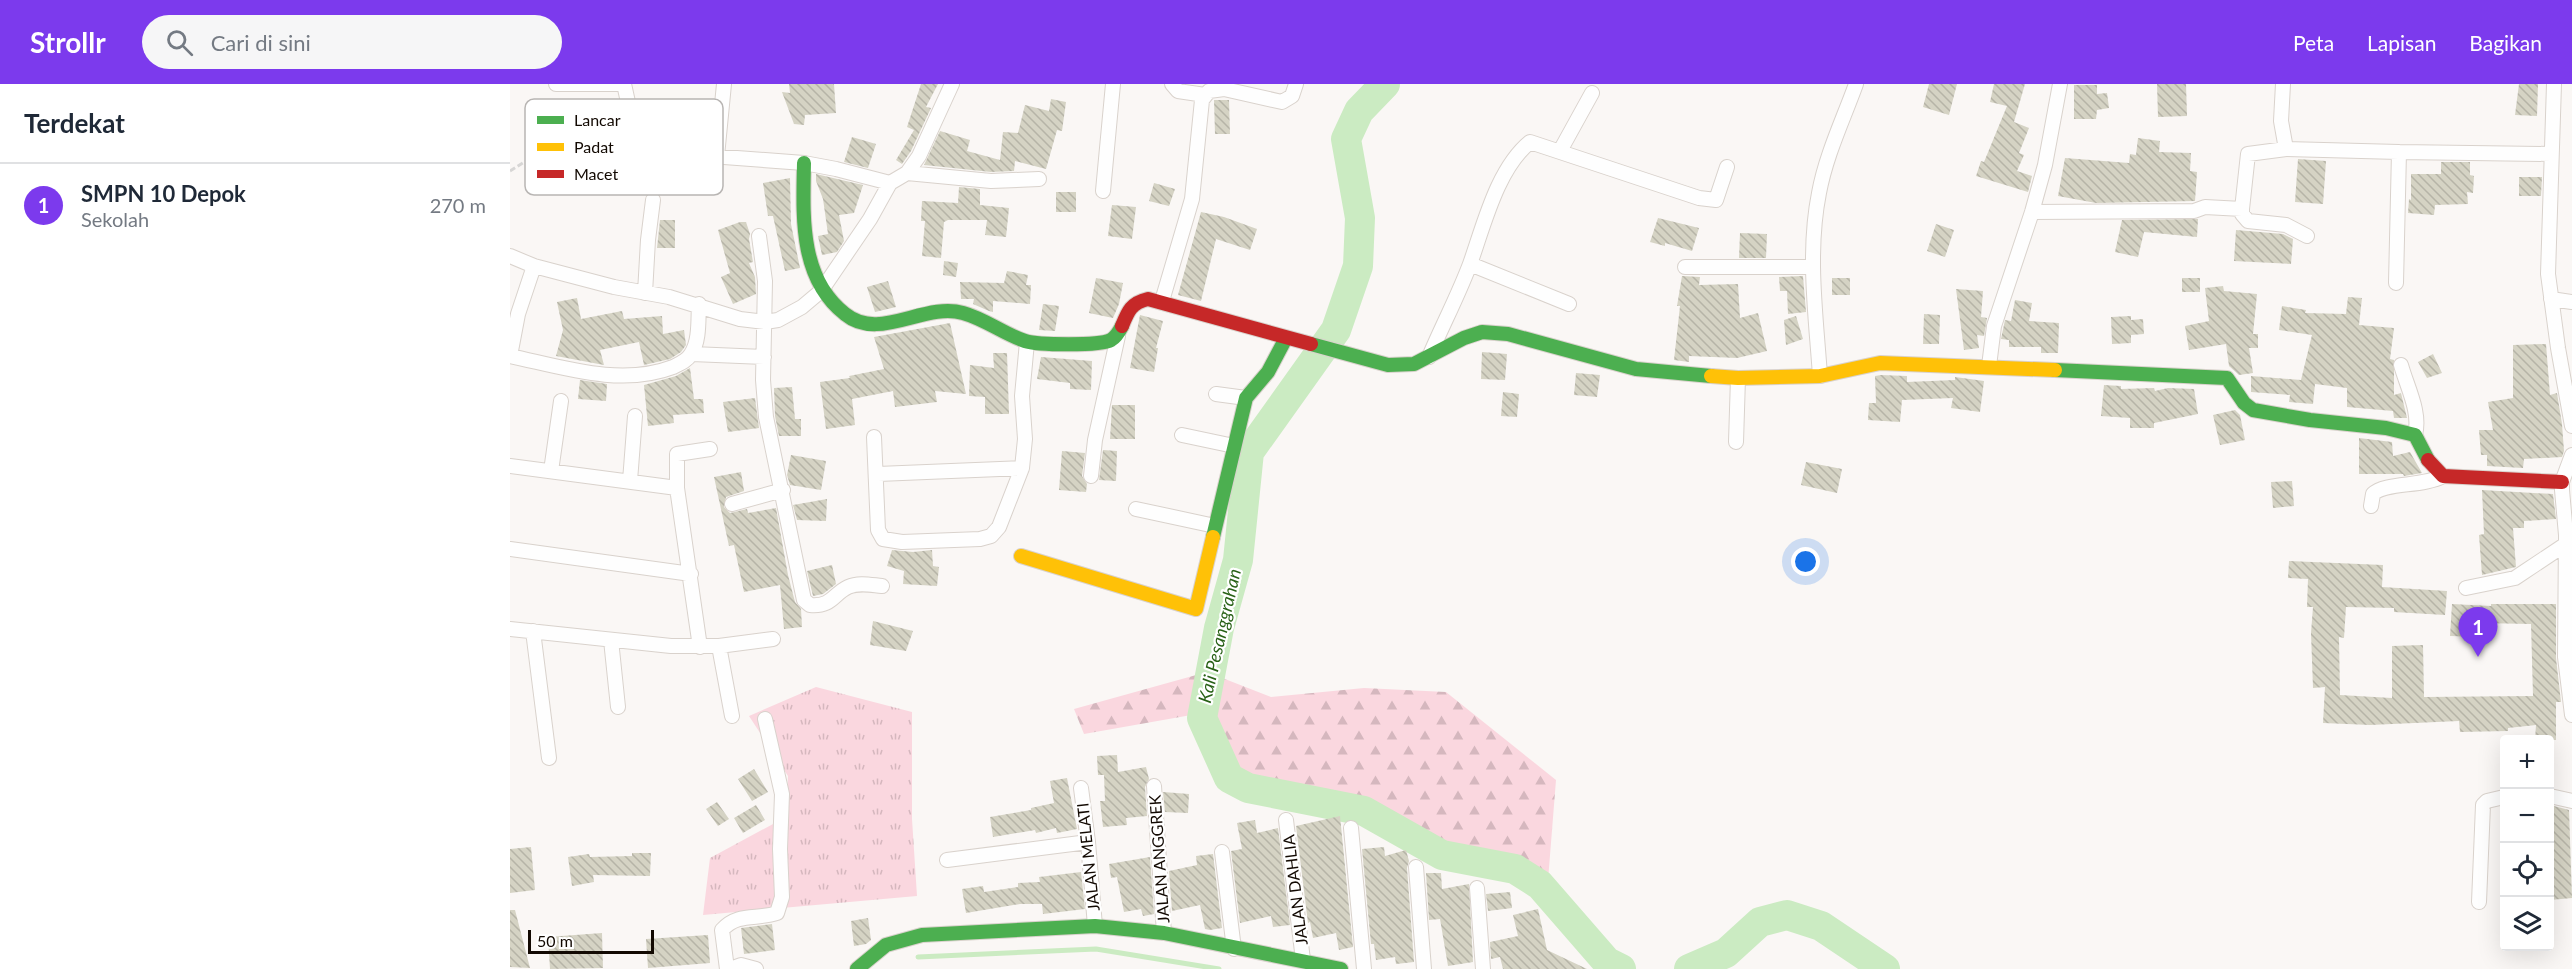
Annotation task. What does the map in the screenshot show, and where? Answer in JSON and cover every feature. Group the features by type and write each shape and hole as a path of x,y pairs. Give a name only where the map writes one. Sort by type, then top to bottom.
{"street":[{"path":"556,84 617,84"},
{"path":"624,84 627,99"},
{"path":"723,99 724,84"},
{"path":"510,256 534,267 699,304 740,319 765,322 790,315 821,291 870,219 890,183 907,173 919,156 952,84"},
{"path":"1103,191 1113,84"},
{"path":"1172,84 1178,91 1205,94 1215,88 1282,102 1292,96 1296,84"},
{"path":"1820,376 1813,267 1818,196 1822,176 1856,84"},
{"path":"1989,366 1994,326 2032,212 2045,165 2060,84"},
{"path":"2283,84 2281,121 2286,149"},
{"path":"2554,84 2548,274 2572,420"},
{"path":"1560,150 1592,93"},
{"path":"1162,301 1192,199 1200,109 1205,94"},
{"path":"1429,357 1470,264 1480,231 1502,182 1521,149 1530,141 1676,192 1716,200 1727,167"},
{"path":"2307,236 2286,225 2248,221 2242,214 2248,154 2286,149 2551,154"},
{"path":"2396,284 2399,152"},
{"path":"723,156 836,168 890,183"},
{"path":"804,163 803,222 811,264 821,291 844,314 856,322 868,325 888,323 934,312 954,310 1027,342 1098,344 1113,340 1118,336"},
{"path":"907,173 991,181 1039,179"},
{"path":"645,293 653,200"},
{"path":"2032,212 2194,211 2205,207 2242,209"},
{"path":"759,236 765,280 766,417 806,603 821,605 837,597 850,586 861,584 882,586"},
{"path":"1470,264 1569,304"},
{"path":"534,267 518,314 510,356 604,375 629,376 666,370 681,363 692,354 697,333 699,304"},
{"path":"1685,267 1813,267"},
{"path":"1091,476 1095,440 1118,336 1135,302 1148,299 1388,365 1414,364 1464,338 1482,332 1508,334 1636,369 1738,378 1820,376 1880,363 1989,366 2180,377 2216,376 2227,378 2244,403 2253,410 2310,420 2386,428 2415,435"},
{"path":"2551,299 2572,302"},
{"path":"1021,556 1196,609 1246,398 1268,372 1286,338"},
{"path":"874,437 878,474 878,530 884,539 902,542 980,539 991,536 999,526 1022,468 1025,439 1022,396 1027,342"},
{"path":"692,354 764,357"},
{"path":"2401,365 2416,414 2415,435 2426,458 2443,476"},
{"path":"1736,442 1738,378"},
{"path":"1216,394 1246,398"},
{"path":"551,471 561,401"},
{"path":"630,481 635,416"},
{"path":"1182,435 1234,446"},
{"path":"700,647 692,573 677,488 677,454 710,449"},
{"path":"2572,455 2562,482 2566,544 2565,657 2572,715"},
{"path":"510,466 677,488"},
{"path":"878,474 1022,468"},
{"path":"2371,506 2373,494 2382,487 2406,486 2443,476 2562,482"},
{"path":"732,504 783,490"},
{"path":"1136,509 1215,526"},
{"path":"2466,588 2515,578 2566,544"},
{"path":"510,549 692,573"},
{"path":"510,629 700,647 772,639"},
{"path":"533,631 549,759"},
{"path":"611,640 618,707"},
{"path":"719,646 732,716"},
{"path":"756,969 741,965 729,969 723,930 731,920 737,918 760,918 777,913 782,897 780,849 782,794 765,719"},
{"name":"JALAN ANGGREK","path":"1154,786 1164,933"},
{"name":"JALAN MELATI","path":"1081,788 1095,926"},
{"path":"2479,902 2483,805 2487,801 2500,797"},
{"path":"2554,797 2572,801"},
{"name":"JALAN DAHLIA","path":"1286,820 1303,960"},
{"path":"1352,828 1364,969"},
{"path":"947,860 1088,842"},
{"path":"1222,852 1234,949"},
{"path":"1416,867 1424,969"},
{"path":"1477,888 1483,969"},
{"path":"857,969 876,950 894,941 922,935 1095,926 1164,933 1341,969"}],"path":[{"path":"510,171 525,162"}],"green space":[{"path":"1207,672 1271,697 1364,688 1446,692 1556,780 1547,893 1516,863 1451,861 1344,805 1258,789 1212,762 1197,714 1084,734 1074,709"},
{"path":"816,687 912,712 912,819 917,896 703,915 710,858 786,817 788,776 749,716"}],"building":[{"path":"789,84 834,84 836,113 805,115 804,125 794,124 782,92 790,93"},
{"path":"921,84 938,84 926,107 931,108 911,151 902,164 896,160 914,130 907,127"},
{"path":"1929,84 1957,84 1949,115 1923,107"},
{"path":"1994,84 2025,84 2014,122 2029,128 2019,153 2024,155 2017,171 2032,176 2028,192 1976,176 2007,106 1990,102"},
{"path":"2157,84 2186,84 2187,116 2158,117"},
{"path":"2519,84 2538,84 2537,116 2515,115"},
{"path":"2074,85 2097,85 2097,94 2107,93 2109,108 2097,110 2096,119 2074,119"},
{"path":"1051,99 1066,102 1062,131 1057,130 1046,169 1015,161 1014,171 991,172 924,165 940,131 970,140 967,151 1000,160 1003,132 1018,133 1025,105 1049,111"},
{"path":"1214,100 1229,100 1230,134 1215,134"},
{"path":"852,137 876,144 868,168 844,162"},
{"path":"2138,138 2160,141 2159,152 2191,153 2190,171 2197,172 2195,201 2096,203 2058,196 2065,158 2129,163 2130,154 2136,155"},
{"path":"2298,159 2326,161 2323,204 2295,202"},
{"path":"2441,162 2470,162 2470,175 2474,176 2473,193 2467,192 2468,204 2435,205 2434,215 2408,213 2409,199 2411,200 2411,174 2441,174"},
{"path":"816,174 863,185 854,213 839,215 844,241 837,252 822,255 818,236 828,234 823,199 816,181"},
{"path":"2519,177 2542,177 2541,196 2519,196"},
{"path":"790,178 791,224 800,268 785,271 773,216 768,216 763,183"},
{"path":"1154,183 1175,189 1169,206 1149,201"},
{"path":"959,187 980,189 980,205 1009,208 1006,237 985,235 987,220 948,220 944,222 941,258 922,256 925,221 921,221 922,201 958,203"},
{"path":"1056,192 1076,192 1076,212 1056,212"},
{"path":"1112,205 1136,207 1132,239 1108,236"},
{"path":"1201,212 1224,217 1257,229 1250,250 1216,239 1201,301 1178,295"},
{"path":"1658,218 1699,228 1692,251 1665,243 1665,246 1650,242"},
{"path":"2198,219 2197,237 2144,232 2138,257 2115,252 2122,220"},
{"path":"660,220 675,220 675,248 657,248"},
{"path":"746,222 750,234 753,262 749,263 755,277 756,294 733,304 721,277 730,273 718,230"},
{"path":"1936,224 1954,230 1945,257 1927,251"},
{"path":"2236,230 2283,234 2293,239 2291,264 2234,261"},
{"path":"1740,233 1767,234 1766,258 1739,258"},
{"path":"944,261 958,263 956,277 943,275"},
{"path":"1007,271 1028,275 1026,285 1031,285 1030,304 993,301 993,312 973,304 974,299 961,299 960,282 1004,283"},
{"path":"1682,276 1700,277 1699,285 1738,284 1740,318 1758,313 1767,351 1737,358 1689,356 1689,362 1674,360 1680,306 1677,306"},
{"path":"1803,276 1806,312 1788,314 1787,291 1780,291 1779,277"},
{"path":"1096,278 1123,283 1119,304 1113,318 1089,313"},
{"path":"1832,278 1850,278 1850,295 1832,295"},
{"path":"2182,278 2200,278 2200,292 2182,292"},
{"path":"888,281 896,307 875,312 867,287"},
{"path":"2223,286 2224,291 2257,294 2253,334 2258,334 2258,348 2249,348 2253,373 2239,375 2229,366 2226,344 2189,350 2185,326 2209,321 2205,288"},
{"path":"1956,289 1983,291 1981,317 1987,318 1984,336 1977,335 1979,348 1964,350"},
{"path":"2348,297 2362,298 2359,325 2394,328 2390,359 2394,360 2394,395 2401,393 2407,418 2394,418 2393,411 2347,407 2347,388 2315,384 2313,404 2289,402 2290,395 2251,392 2251,376 2301,380 2312,335 2279,330 2282,306 2306,310 2305,313 2346,314"},
{"path":"577,298 581,319 622,311 624,319 662,316 663,334 684,330 686,345 681,352 670,359 644,365 639,342 600,350 604,365 556,356 563,330 557,302"},
{"path":"2015,300 2032,303 2029,321 2059,323 2058,353 2041,353 2041,347 2009,347 2009,340 2001,339 2005,320 2011,321"},
{"path":"1043,304 1059,306 1055,331 1039,330"},
{"path":"1924,314 1940,315 1939,344 1923,344"},
{"path":"1140,315 1163,321 1156,348 1158,348 1154,372 1130,368"},
{"path":"1796,316 1803,339 1786,345 1784,320"},
{"path":"2131,316 2131,320 2143,319 2144,334 2131,335 2131,343 2112,344 2111,317"},
{"path":"950,323 966,394 935,391 937,402 895,407 893,391 852,399 855,425 826,429 820,382 850,378 849,376 884,369 874,337"},
{"path":"2546,344 2550,395 2557,393 2562,424 2564,451 2562,457 2524,459 2523,468 2487,466 2487,455 2481,455 2479,430 2493,430 2488,402 2513,398 2513,345"},
{"path":"1482,352 1507,354 1505,380 1481,379"},
{"path":"993,353 1007,353 1009,414 985,414 985,397 969,396 970,365 994,368"},
{"path":"2433,354 2442,373 2427,378 2418,362"},
{"path":"1041,357 1092,361 1091,390 1070,389 1070,383 1037,379"},
{"path":"690,368 694,399 703,399 704,413 673,415 674,423 648,426 644,385 676,376"},
{"path":"1576,373 1600,375 1597,397 1574,395"},
{"path":"1875,376 1907,376 1907,382 1955,380 1955,377 1984,381 1980,412 1951,408 1953,398 1902,400 1900,422 1868,420 1869,403 1876,403"},
{"path":"580,380 607,384 606,401 578,399"},
{"path":"2104,385 2121,386 2121,389 2154,388 2155,391 2168,388 2194,389 2198,414 2154,423 2154,428 2130,428 2130,418 2101,416"},
{"path":"792,387 795,419 801,419 801,436 779,436 775,416 774,388"},
{"path":"1503,392 1519,394 1517,417 1501,416"},
{"path":"755,398 759,428 728,432 723,402"},
{"path":"1112,405 1135,405 1135,439 1110,439"},
{"path":"2235,410 2240,415 2245,440 2220,445 2213,415"},
{"path":"2359,438 2392,442 2393,456 2410,452 2422,473 2404,476 2403,474 2359,474"},
{"path":"1103,450 1117,451 1116,481 1099,480"},
{"path":"1062,451 1085,453 1082,476 1087,484 1086,492 1059,490"},
{"path":"791,455 826,461 821,490 790,485 787,475"},
{"path":"1806,462 1842,469 1837,493 1801,485"},
{"path":"741,472 744,491 726,497 724,507 730,513 747,509 748,513 776,508 788,575 795,602 801,609 802,627 784,629 780,585 744,592 734,545 729,546 714,477"},
{"path":"2292,481 2294,506 2273,508 2271,482"},
{"path":"2482,490 2553,494 2556,519 2524,521 2524,528 2513,528 2516,567 2482,575 2479,535 2484,534"},
{"path":"827,499 826,521 797,520 793,505"},
{"path":"892,550 913,552 932,550 933,566 939,567 937,586 903,584 904,571 887,566"},
{"path":"2289,561 2383,565 2382,587 2447,591 2445,615 2394,612 2394,608 2346,607 2344,638 2339,637 2340,695 2392,698 2392,646 2423,645 2424,697 2533,696 2531,624 2480,623 2479,637 2450,636 2452,604 2491,606 2491,604 2556,604 2556,658 2561,702 2556,702 2556,740 2554,740 2554,735 2535,735 2536,725 2508,728 2508,731 2460,732 2459,721 2370,725 2323,723 2325,687 2313,688 2311,633 2313,607 2307,607 2308,579 2288,578"},
{"path":"832,565 836,584 823,594 813,596 807,571"},
{"path":"873,621 913,631 906,651 870,645"},
{"path":"1117,755 1118,772 1146,767 1149,779 1145,787 1147,816 1126,818 1127,825 1103,827 1100,801 1105,801 1104,775 1098,775 1097,756"},
{"path":"754,769 768,792 752,801 738,779"},
{"path":"1067,778 1077,829 1057,833 1056,828 1036,833 1035,830 993,837 990,817 1031,810 1031,808 1054,803 1050,781"},
{"path":"1163,792 1189,794 1188,813 1165,812"},
{"path":"717,802 729,819 718,826 706,809"},
{"path":"756,805 765,820 743,833 734,818"},
{"path":"2554,806 2569,810 2572,898 2554,900"},
{"path":"1340,816 1353,947 1339,950 1336,933 1313,938 1310,922 1308,923 1296,826"},
{"path":"1255,820 1257,833 1278,828 1290,925 1273,927 1271,916 1240,923 1231,851 1242,849 1237,823"},
{"path":"531,847 535,890 510,893 510,849"},
{"path":"1384,847 1385,856 1406,850 1409,861 1407,868 1414,962 1396,964 1395,957 1376,960 1374,944 1371,944 1362,849"},
{"path":"632,853 651,853 650,876 593,875 594,882 572,886 568,857 589,854 590,857 632,856"},
{"path":"1213,854 1222,928 1210,930 1205,929 1200,905 1172,911 1169,871 1197,865 1196,856"},
{"path":"1150,857 1154,914 1143,916 1141,909 1124,912 1117,877 1111,878 1109,864"},
{"path":"1081,872 1085,909 1043,914 1042,904 1020,904 966,913 962,889 983,886 984,892 1018,887 1018,883 1040,882 1039,877"},
{"path":"1426,873 1441,873 1442,889 1469,884 1473,962 1448,966 1440,919 1429,920"},
{"path":"1510,892 1512,908 1488,911 1486,894"},
{"path":"1538,909 1547,950 1587,969 1503,969 1500,957 1491,959 1490,942 1518,936 1513,915"},
{"path":"510,910 515,910 530,968 510,967"},
{"path":"868,918 871,940 866,944 854,946 851,921"},
{"path":"772,924 775,950 744,954 741,928"},
{"path":"602,933 603,968 550,969 548,937"},
{"path":"708,935 710,963 648,968 646,939"}],"waterway":[{"name":"Kali Pesanggrahan","path":"1385,84 1359,111 1346,139 1360,218 1358,266 1336,330 1249,452 1238,560 1219,628 1202,718 1229,778 1248,788 1364,811 1442,855 1515,869 1540,885 1607,962 1621,969"},
{"name":"Kali Pesanggrahan","path":"1689,969 1726,953 1760,922 1787,915 1821,926 1885,969"},
{"path":"918,957 1096,949 1219,969"}],"traffic: fast":[{"path":"804,163 804,225 812,264 819,283 830,299 845,314 858,322 887,323 933,312 948,311 971,316 1025,341 1055,344 1105,342 1111,340 1122,326"},
{"path":"1311,344 1388,365 1414,364 1464,338 1482,332 1508,334 1636,369 1711,376"},
{"path":"1213,537 1246,398 1268,372 1286,338"},
{"path":"2055,370 2227,378 2244,403 2253,410 2310,420 2386,428 2415,435 2428,460"},
{"path":"857,969 886,945 922,935 1095,926 1164,933 1341,969"}],"traffic: slow":[{"path":"1711,376 1738,378 1820,376 1880,363 2055,370"},
{"path":"1021,556 1196,609 1213,537"}],"traffic: jam":[{"path":"1122,326 1131,308 1148,299 1311,344"},
{"path":"2428,460 2443,476 2562,482"}],"place":[{"name":"SMPN 10 Depok","path":"2478,657"}]}
